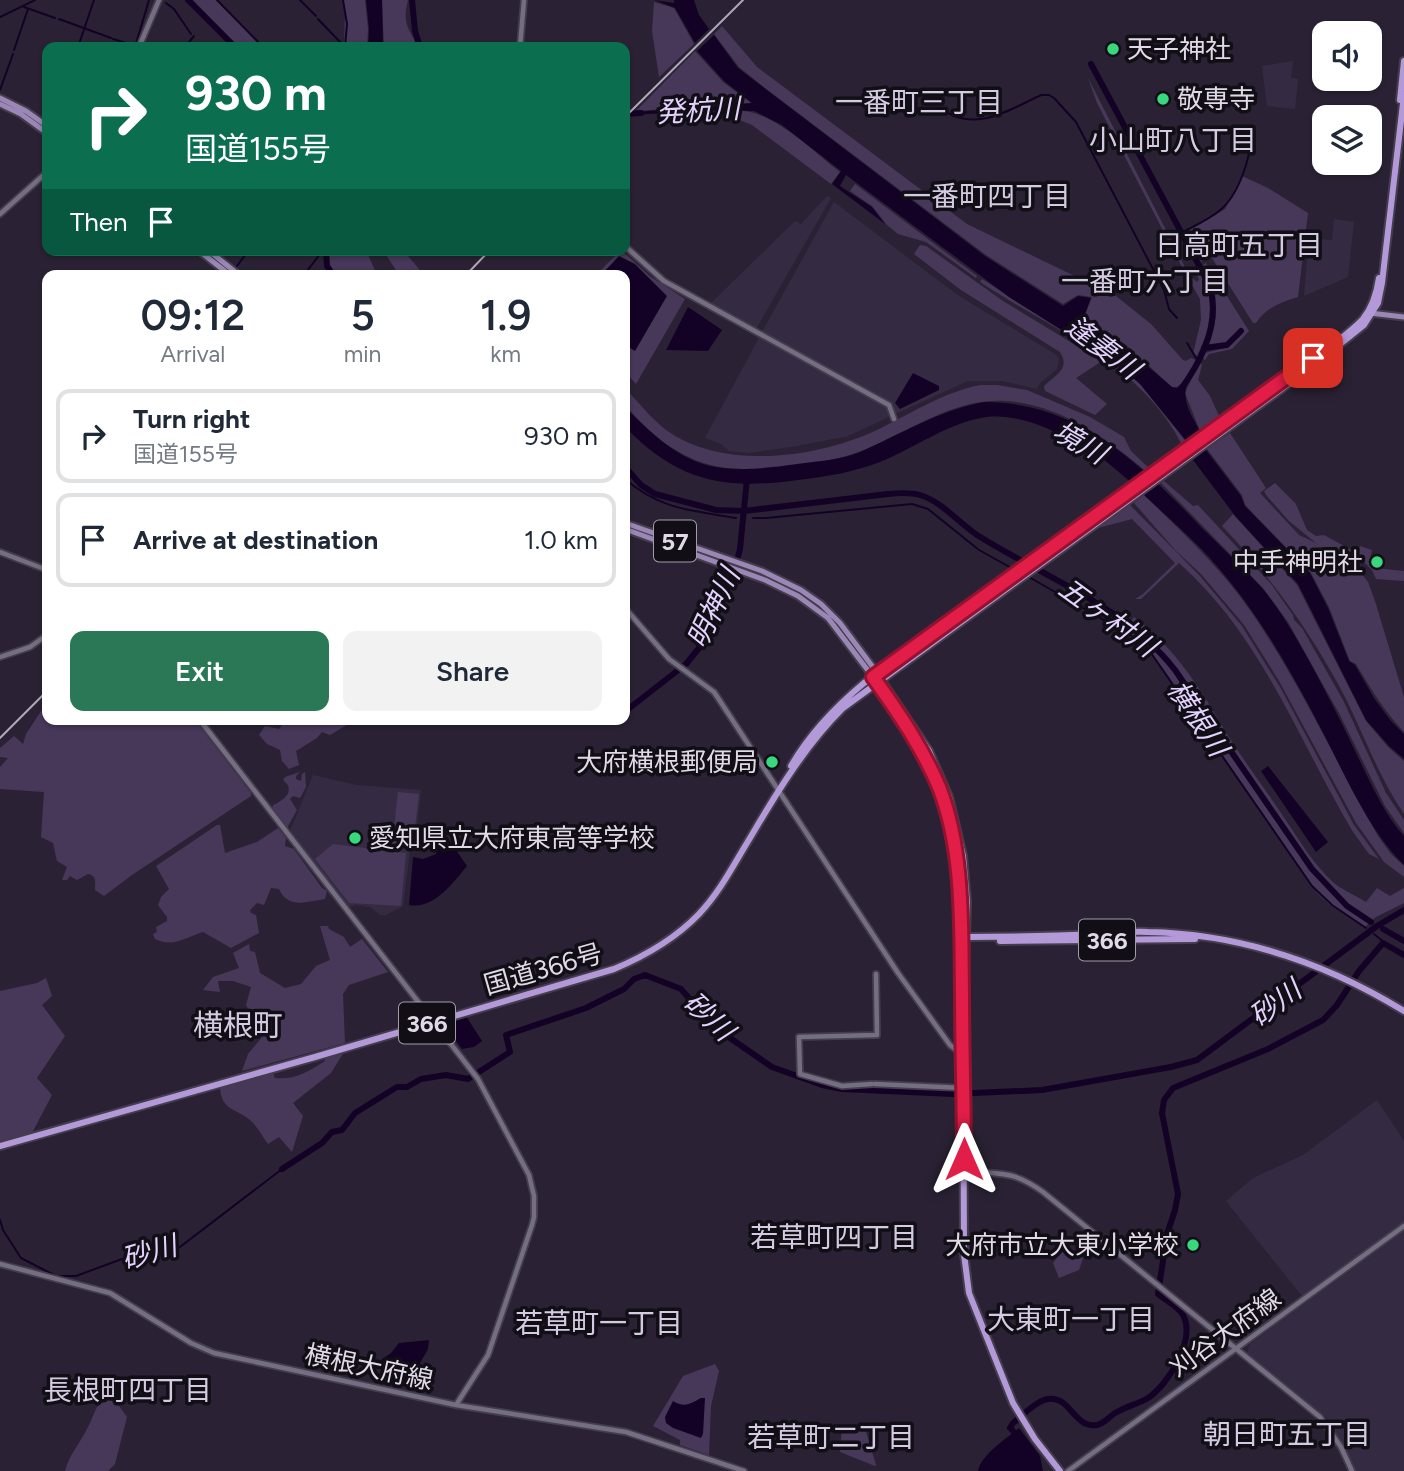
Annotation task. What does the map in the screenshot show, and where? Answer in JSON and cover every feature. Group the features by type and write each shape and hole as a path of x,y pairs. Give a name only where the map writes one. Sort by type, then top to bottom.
{"highway":[{"path":"1370,313 1378,283 1404,61"},
{"path":"877,678 1132,499 1165,471 1320,360 1364,325 1382,283 1404,95"},
{"path":"877,678 1122,496 1165,471"},
{"path":"877,678 929,751 949,797 961,840 965,875 964,1265 969,1293 1002,1378 1021,1417 1060,1471"},
{"name":"国道366号","path":"0,1146 614,969 662,944 700,913 713,896 779,790 826,725 877,678"},
{"name":"366","path":"965,940 1194,939 1253,946 1323,968 1404,1010"}],"main road":[{"path":"0,99 26,111 42,122"},
{"path":"0,104 42,129"},
{"path":"206,256 224,270"},
{"path":"215,256 233,270"},
{"path":"1370,313 1404,317"},
{"name":"57","path":"630,525 724,561 739,571 782,587 822,613 877,678"},
{"name":"57","path":"630,531 724,561 745,565 783,580 821,604 840,623 877,678"}],"street":[{"path":"141,42 159,0"},
{"path":"520,42 524,0"},
{"path":"0,214 42,176"},
{"path":"630,250 664,281 889,405 894,419"},
{"path":"0,552 42,568"},
{"path":"630,614 669,659 714,692 898,973 950,1045 964,1055"},
{"path":"0,657 30,646 42,638"},
{"path":"204,725 477,1078 529,1175 533,1188 534,1217 488,1355 456,1405"},
{"path":"876,974 877,1035 799,1037 800,1074 842,1086 873,1084 964,1088"},
{"path":"964,1170 1006,1173 1032,1184 1320,1417 1341,1447 1352,1471"},
{"name":"刈谷大府線","path":"1068,1471 1404,1226"},
{"name":"横根大府線","path":"0,1265 110,1293 191,1343 214,1353 456,1405 626,1432 744,1471"}],"shaded area":[{"path":"193,0 216,0 257,42 234,42"},
{"path":"343,0 365,0 367,42 344,42"},
{"path":"382,0 408,0 406,20 415,42 384,42"},
{"path":"654,2 674,8 694,44 659,77 652,31"},
{"path":"722,26 757,67 967,224 1116,296 1151,324 1183,360 1196,360 1186,380 1177,387 1172,387 1126,345 1084,318 1092,297 1078,295 1063,304 986,255 765,88 739,67 714,34"},
{"path":"695,51 723,82 751,103 636,111"},
{"path":"1293,61 1291,78 1298,79 1295,109 1267,106 1262,66"},
{"path":"1088,78 1189,275 1197,282 1199,279 1194,271 1198,268 1204,280 1211,312 1207,332 1197,356 1193,354 1201,320 1200,299 1097,103"},
{"path":"744,111 769,119 782,127 840,172 831,184 752,125 727,115 707,112"},
{"path":"1242,176 1268,188 1308,213 1298,297 1274,306 1256,323 1253,323 1212,258 1207,257 1201,262 1188,238 1190,230 1225,209"},
{"path":"855,184 977,276 976,278 926,242 898,234 872,206 850,191"},
{"path":"827,196 831,198 756,329 710,304 795,221 801,224"},
{"path":"834,202 959,296 1055,354 1059,359 1057,369 1040,383 1037,389 1003,381 968,381 895,414 891,402 762,332"},
{"path":"1334,219 1354,222 1348,277 1304,296 1309,238 1332,240"},
{"path":"920,245 926,246 1003,301 1102,361 1076,378 1107,404 1095,415 1045,391 1044,386 1063,367 1060,352 961,290 914,254"},
{"path":"328,256 369,256 375,270 332,270"},
{"path":"387,256 408,256 420,270 396,270"},
{"path":"615,256 628,256 651,277 685,299 636,384 630,377 630,270 601,270"},
{"path":"1206,263 1217,287 1220,285 1249,331 1232,349 1209,354 1205,360 1202,358 1205,353 1228,347 1244,331 1241,329 1227,344 1207,347 1214,325 1216,305 1212,285 1203,265"},
{"path":"982,279 1083,344 1065,333 980,282"},
{"path":"760,336 887,405 889,417 848,436 749,453 729,451 721,444 705,438"},
{"path":"1096,353 1140,384 1188,444 1183,447 1166,418 1145,393"},
{"path":"1199,362 1202,365 1198,380 1210,396 1220,418 1200,431 1185,393"},
{"path":"997,385 1027,390 1090,417 1124,437 1131,451 1151,470 1147,472 1100,436 1065,417 1046,409 1007,401 960,407 844,457 764,469 725,468 696,460 665,444 630,410 630,394 660,425 689,443 715,451 770,456 827,448 853,440 940,398 967,388"},
{"path":"1230,433 1266,488 1260,493 1299,535 1316,543 1289,521 1266,495 1264,491 1275,483 1296,504 1307,530 1316,536 1324,535 1355,552 1355,556 1345,559 1355,565 1368,582 1375,601 1404,697 1404,732 1384,708 1356,664 1350,661 1329,607 1311,573 1245,505 1242,495 1207,449"},
{"path":"1164,481 1193,506 1198,505 1271,584 1302,628 1343,700 1386,793 1404,820 1404,833 1385,806 1340,715 1288,622 1263,588 1161,483"},
{"path":"1144,495 1215,566 1252,613 1302,695 1378,836 1404,866 1404,877 1384,862 1356,823 1279,681 1244,625 1201,574 1176,551 1134,503"},
{"path":"1130,505 1200,576 1242,626 1280,687 1354,825 1379,859 1369,854 1353,832 1256,656 1234,623 1208,592 1179,563 1141,599 1135,599 1175,563 1132,519 1098,528"},
{"path":"1233,514 1297,585 1366,721 1404,761 1404,814 1387,787 1346,699 1320,652 1275,587 1222,526"},
{"path":"1360,546 1372,550 1369,564 1375,568 1404,571 1404,581 1376,579 1372,570 1357,555"},
{"path":"1134,617 1175,656 1307,852 1327,876 1336,885 1366,902 1377,888 1390,896 1404,888 1404,903 1376,917 1365,927 1330,905 1317,893 1161,666 1149,651 1123,633"},
{"path":"42,710 42,725 199,725 251,796 104,896 95,890 95,880 91,875 77,880 70,876 67,880 62,880 67,867 57,861 53,843 41,837 44,792 0,789 0,767 8,758 0,757 0,748 14,736 23,744 26,734"},
{"path":"282,725 347,725 330,735 322,732 296,751 299,765 289,769 282,761 280,750 267,744 259,735 265,726 279,729"},
{"path":"300,772 296,779 301,781 305,772 306,787 300,798 293,796 290,799 297,810 287,828 272,809 289,791 283,780 285,777"},
{"name":"愛知県立大府東高等学校","path":"313,775 357,785 421,790 415,845 410,850 403,906 386,915 380,915 370,907 348,907 290,831"},
{"path":"398,792 419,794 413,844 407,843 406,847 392,845"},
{"path":"220,825 225,853 257,842 278,828 286,838 285,846 294,849 327,891 325,899 293,902 279,889 271,888 264,905 257,903 250,910 256,915 259,933 231,948 203,932 174,942 155,939 153,934 157,932 156,927 167,921 158,905 169,889 156,866"},
{"path":"333,844 406,853 401,906 349,903 315,859"},
{"path":"320,926 328,926 344,937 350,947 362,939 388,972 349,985 343,994 345,1043 242,1071 248,1054 268,1030 267,1021 253,1017 246,1005 251,987 233,981 218,981 220,992 203,990 213,977 239,968 233,953 249,944 250,951 255,952 260,973 285,988 301,984 316,966 330,960"},
{"path":"46,978 52,996 42,1005 65,1036 37,1078 52,1095 32,1133 0,1141 0,991 37,983"},
{"path":"344,1052 331,1073 293,1103 303,1116 292,1152 279,1137 268,1144 253,1122 223,1101 220,1087 272,1071 275,1078 295,1076 325,1061 324,1056"},
{"path":"1377,1100 1404,1141 1404,1222 1302,1296 1226,1201 1253,1178 1303,1155"},
{"path":"1404,1231 1404,1471 1355,1471 1327,1418 1247,1353 1250,1344"},
{"path":"1067,1245 1083,1258 1079,1270 1059,1278 1053,1263"},
{"path":"715,1364 719,1371 711,1406 709,1455 680,1445 680,1440 653,1426 683,1376"},
{"path":"104,1398 117,1403 127,1417 115,1464 108,1471 65,1471 98,1405"},
{"path":"864,1425 875,1466 840,1452 842,1426"}],"water":[{"path":"366,0 382,0 383,42 368,42"},
{"path":"654,0 674,3 674,0 694,0 699,15 709,29 695,43 675,8"},
{"name":"逢妻川","path":"714,35 738,68 985,256 1063,306 1078,296 1091,298 1083,319 1125,347 1172,387 1177,388 1185,381 1187,403 1201,433 1188,443 1140,384 1124,369 1009,297 846,175 840,186 872,207 885,224 832,184 841,171 782,125 754,111 631,115 635,112 752,103 724,81 697,51"},
{"path":"619,256 635,264 667,296 635,351 630,348 630,270 606,270"},
{"path":"688,307 722,330 708,351 666,350"},
{"path":"913,373 939,386 939,390 900,409 895,403"},
{"name":"境川","path":"984,402 1018,405 1049,413 1078,425 1105,441 1155,481 1262,588 1302,647 1377,796 1404,836 1404,865 1378,834 1285,662 1231,583 1202,550 1137,488 1085,447 1031,423 1010,418 987,417 959,424 860,469 808,479 747,484 704,478 684,471 664,460 630,432 630,412 666,444 702,464 721,468 767,468 853,455 936,417"},
{"path":"1206,450 1241,496 1245,506 1310,573 1328,608 1349,661 1355,665 1391,721 1404,734 1404,759 1366,720 1298,584 1236,517 1193,460"},
{"path":"1268,766 1328,842 1316,852 1261,771"},
{"path":"447,837 467,866 442,894 426,903 409,905 413,857 423,859 436,854 440,841"},
{"path":"466,1016 482,1041 474,1047 462,1049 446,1028 448,1021"},
{"path":"429,1340 428,1349 411,1379 380,1368 382,1359 399,1343"},
{"path":"705,1398 701,1438 666,1423 665,1417 673,1401 687,1404"},
{"path":"1019,1428 1040,1456 1043,1471 978,1471 989,1453"}],"waterway":[{"path":"0,17 35,0"},
{"path":"80,42 94,0"},
{"path":"136,42 149,0"},
{"path":"188,0 230,42"},
{"path":"217,0 258,42"},
{"path":"300,0 316,16"},
{"name":"五ヶ村川","path":"343,0 347,24 345,42"},
{"name":"発杭川","path":"412,0 418,42"},
{"path":"166,3 174,9 191,34"},
{"path":"24,7 55,18"},
{"path":"14,50 28,9"},
{"path":"59,19 111,38"},
{"path":"318,19 340,42"},
{"path":"189,42 194,36"},
{"path":"113,39 123,42"},
{"path":"0,90 13,54"},
{"path":"1091,64 1210,286 1213,313 1208,340 1181,389"},
{"path":"940,108 953,116 978,119 1004,113 1041,95 1054,98 1076,122 1164,290 1169,309 1177,318"},
{"name":"発杭川","path":"630,114 641,113"},
{"path":"1181,233 1215,214 1233,195 1246,163 1253,132"},
{"path":"237,266 244,256"},
{"path":"308,270 318,256"},
{"name":"五ヶ村川","path":"326,256 330,270"},
{"path":"1204,348 1227,345 1241,331"},
{"path":"1187,343 1198,361"},
{"name":"五ヶ村川","path":"630,473 641,485 655,494 716,510 744,511 900,493 920,495 935,502 977,535 1108,610 1155,648 1175,670 1312,869 1347,906 1371,922"},
{"name":"明神川","path":"630,708 686,664 699,648 703,629 726,592 735,568 740,549 747,479"},
{"name":"横根川","path":"630,483 664,503 736,518"},
{"name":"横根川","path":"753,518 912,504 928,509 979,550 1015,570"},
{"name":"横根川","path":"1029,577 1135,638 1151,653 1312,886 1332,905 1366,928"},
{"name":"砂川","path":"282,1169 322,1143 332,1132 342,1130 355,1113 397,1087 407,1087 421,1079 446,1075 468,1079 510,1052 506,1035 586,1008 645,975 681,989 714,1027 772,1067 822,1085 842,1089 953,1094 1042,1090 1197,1060 1377,926 1404,910"},
{"name":"五ヶ村川","path":"1383,929 1404,941"},
{"name":"横根川","path":"1374,934 1385,943"},
{"path":"1014,1432 1010,1428 1013,1423 1034,1405 1048,1399 1062,1402 1089,1425 1100,1424 1116,1412 1148,1398 1164,1383 1178,1360 1186,1336 1183,1315 1158,1294 1167,1234 1178,1194 1162,1113 1164,1100 1173,1088 1268,1049 1323,1020 1383,943 1404,955"},
{"name":"砂川","path":"0,1220 3,1230 21,1258 56,1276 76,1276 122,1259 176,1250 282,1169"}],"railway":[{"path":"630,112 743,0"},
{"path":"471,270 484,256"},
{"path":"0,738 42,696"}],"place":[{"name":"天子神社","path":"1113,49"},
{"name":"敬専寺","path":"1163,99"},
{"name":"中手神明社","path":"1377,562"},
{"name":"大府横根郵便局","path":"772,762"},
{"name":"愛知県立大府東高等学校","path":"355,838"},
{"name":"大府市立大東小学校","path":"1193,1245"}],"district":[{"name":"一番町三丁目","path":"919,102"},
{"name":"小山町八丁目","path":"1173,140"},
{"name":"一番町四丁目","path":"987,196"},
{"name":"日高町五丁目","path":"1239,245"},
{"name":"一番町六丁目","path":"1145,281"},
{"name":"横根町","path":"238,1025"},
{"name":"若草町四丁目","path":"834,1237"},
{"name":"大東町一丁目","path":"1071,1319"},
{"name":"若草町一丁目","path":"599,1323"},
{"name":"長根町四丁目","path":"128,1390"},
{"name":"朝日町五丁目","path":"1287,1434"},
{"name":"若草町二丁目","path":"831,1437"}],"route":[{"path":"964,1159 962,961 959,886 951,830 938,787 924,755 873,677 1313,358"}]}
